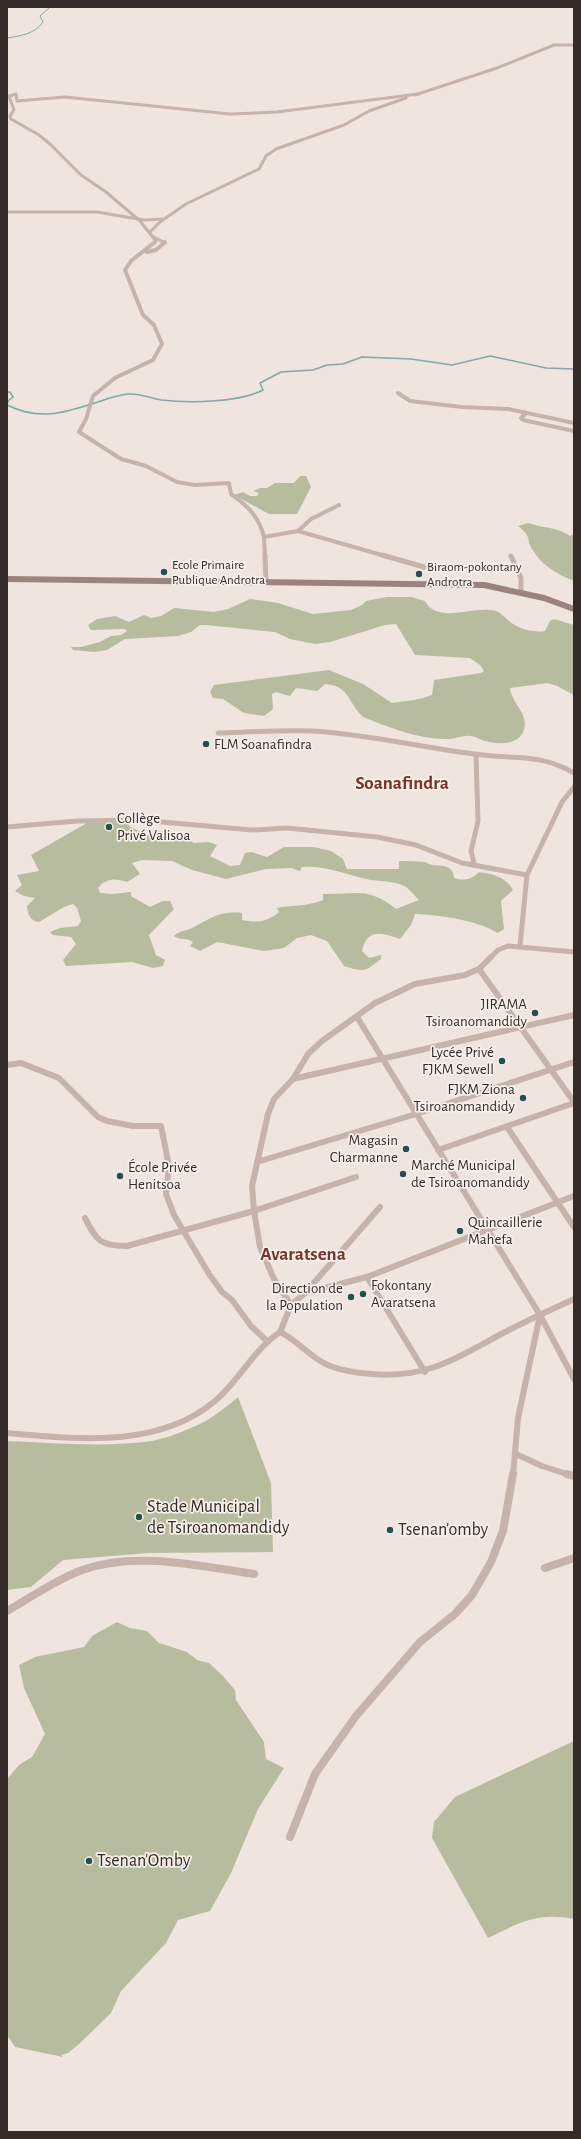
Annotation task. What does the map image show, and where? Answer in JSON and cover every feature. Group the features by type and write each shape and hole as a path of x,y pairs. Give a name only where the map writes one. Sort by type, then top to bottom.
{"street":[{"path":"151,234 162,219 219,185 259,169 266,156 276,149 344,125 369,111 497,68 554,45 574,45"},
{"path":"266,582 264,537 259,520 250,507 230,494 229,483 195,484 177,482 146,466 121,459 79,432 86,419 88,406 93,396 115,378 153,360 162,344 154,325 143,315 125,270 128,262 150,248 156,241 137,218 106,192 81,175 39,135 11,119 10,116 14,110 9,99 10,96 16,94 17,101 65,97 230,114 277,112 418,94"},
{"path":"7,212 97,212 148,220 162,219"},
{"path":"141,253 156,250 165,244 165,242 151,234"},
{"path":"398,393 410,401 462,407 508,409 574,423"},
{"path":"526,413 521,418 523,420 574,431"},
{"path":"298,531 300,526 321,513 339,505"},
{"path":"264,537 298,531 424,567"},
{"path":"511,556 521,573 522,586 520,592"},
{"path":"7,579 484,585 520,592 574,608"},
{"path":"218,733 312,731 399,741 476,754 538,758 557,763 574,772"},
{"path":"474,863 471,852 478,821 476,754"},
{"path":"520,946 527,875 562,802 574,787"},
{"path":"7,827 77,821 140,820 252,830 287,828 377,837 416,845 462,863 527,875"},
{"path":"291,1305 274,1279 260,1247 254,1211 252,1186 268,1114 274,1099 293,1079 308,1054 322,1041 375,1003 415,984 465,974 478,969 498,950 508,946 574,952"},
{"path":"438,1150 574,1103 478,969"},
{"path":"293,1079 574,1015"},
{"path":"357,1017 540,1315 574,1379"},
{"path":"257,1162 416,1114 574,1062"},
{"path":"7,1065 21,1064 59,1078 98,1117 107,1121 133,1126 161,1126 169,1166 166,1194 174,1215 218,1286 232,1300 251,1326 266,1340"},
{"path":"507,1127 574,1227"},
{"path":"85,1218 99,1243 109,1247 127,1246 254,1211 356,1177"},
{"path":"305,1293 366,1277 574,1196"},
{"path":"7,1432 78,1439 146,1434 171,1427 200,1413 216,1399 266,1340 280,1332 291,1305 305,1293 380,1207"},
{"path":"366,1277 425,1372"},
{"path":"280,1332 287,1335 309,1354 329,1366 354,1374 409,1375 425,1372 451,1361 540,1315 574,1300"},
{"path":"290,1837 315,1774 356,1716 420,1642 455,1614 472,1595 491,1562 503,1531 516,1454 518,1418 540,1315"},
{"path":"516,1454 542,1466 574,1476"},
{"path":"545,1568 574,1558"},
{"path":"7,1611 67,1578 92,1567 127,1562 176,1563 254,1574"}],"green space":[{"path":"300,476 306,476 311,487 297,514 269,514 234,495 243,492 250,496 257,496 259,493 253,491 260,488 267,488 275,483 294,483"},
{"path":"528,523 554,529 570,536 574,534 574,581 550,569 536,555 530,545 527,535 518,526"},
{"path":"387,597 411,597 425,601 430,608 445,613 492,610 500,613 513,624 531,631 545,631 550,621 554,619 574,625 574,695 548,683 510,688 511,694 523,715 525,726 520,737 511,742 495,743 470,736 452,739 427,738 363,717 344,691 333,685 325,684 317,691 296,688 290,696 276,692 272,694 273,709 264,716 244,713 223,699 213,698 210,692 214,685 329,670 363,684 392,703 432,695 434,680 481,673 484,671 480,665 470,658 415,655 396,624 385,625 330,642 315,644 290,639 275,632 200,625 191,632 178,636 125,639 107,650 94,652 73,650 71,647 81,647 100,642 111,636 121,635 127,631 125,629 91,630 88,625 97,619 115,616 129,622 144,615 151,618 161,616 174,608 214,612 228,609 250,599 278,603 313,614 351,610 362,605 366,601"},
{"path":"87,823 128,823 130,827 150,836 155,830 165,832 168,839 189,840 194,843 209,842 217,845 210,856 230,866 240,865 245,853 251,852 267,857 284,847 314,847 331,851 343,859 347,869 399,869 399,861 425,862 432,865 450,868 454,878 458,879 465,880 473,877 479,872 494,875 507,882 513,890 501,901 504,929 498,933 489,928 469,922 446,917 415,914 411,925 400,939 382,934 372,935 368,938 364,943 362,951 369,958 381,955 381,959 371,967 360,970 344,966 327,941 311,935 297,938 284,948 264,951 217,942 200,951 190,946 193,942 174,936 222,914 242,913 242,920 266,920 279,912 277,908 318,902 323,900 323,894 369,894 386,902 396,909 419,900 406,887 397,883 366,879 318,867 302,867 300,871 291,868 266,869 226,879 192,870 172,861 142,860 132,863 140,874 127,882 111,880 104,882 98,888 100,893 112,894 131,892 131,896 150,907 163,901 170,901 174,909 149,935 156,955 165,960 163,966 153,968 132,962 66,966 63,960 76,944 71,937 53,935 50,932 60,928 78,926 81,921 77,908 73,904 64,907 39,922 33,920 29,915 27,906 35,898 24,896 15,891 22,885 17,875 39,871 31,855"},
{"name":"Stade Municipal de Tsiroanomandidy","path":"238,1397 271,1483 273,1552 148,1553 63,1560 31,1587 7,1590 7,1441 59,1444 94,1444 152,1441 174,1435 200,1424 215,1415"},
{"path":"117,1622 130,1628 147,1631 159,1643 187,1652 197,1660 209,1663 235,1690 236,1700 264,1742 266,1759 284,1768 258,1809 231,1873 210,1911 178,1920 166,1943 121,1991 111,2013 79,2044 68,2053 61,2055 63,2057 15,2047 7,2035 7,1779 19,1765 32,1757 45,1734 24,1688 19,1665 35,1657 84,1647 92,1636"},
{"path":"574,1741 574,1919 549,1917 529,1920 488,1938 432,1838 434,1822 455,1797"}],"waterway":[{"path":"7,38 32,32 43,22 40,16 50,7"},
{"path":"7,392 10,392 13,397 8,401 7,405 32,413 54,414 128,394 161,400 185,402 227,400 263,390 260,383 281,372 313,370 327,365 343,364 362,357 411,359 452,365 490,356 546,368 574,369"}],"place":[{"name":"Ecole Primaire Publique Androtra","path":"164,572"},
{"name":"Biraom-pokontany Androtra","path":"419,574"},
{"name":"FLM Soanafindra","path":"206,744"},
{"name":"Collège Privé Valisoa","path":"109,827"},
{"name":"JIRAMA Tsiroanomandidy","path":"535,1013"},
{"name":"Lycée Privé FJKM Sewell","path":"502,1061"},
{"name":"FJKM Ziona Tsiroanomandidy","path":"523,1098"},
{"name":"Magasin Charmanne","path":"406,1149"},
{"name":"Marché Municipal de Tsiroanomandidy","path":"403,1174"},
{"name":"École Privée Henitsoa","path":"120,1176"},
{"name":"Quincaillerie Mahefa","path":"460,1231"},
{"name":"Fokontany Avaratsena","path":"363,1294"},
{"name":"Direction de la Population","path":"351,1297"},
{"name":"Stade Municipal de Tsiroanomandidy","path":"139,1517"},
{"name":"Tsenan'omby","path":"390,1530"},
{"name":"Tsenan'Omby","path":"89,1861"}],"district":[{"name":"Soanafindra","path":"402,783"},
{"name":"Avaratsena","path":"303,1254"}]}
